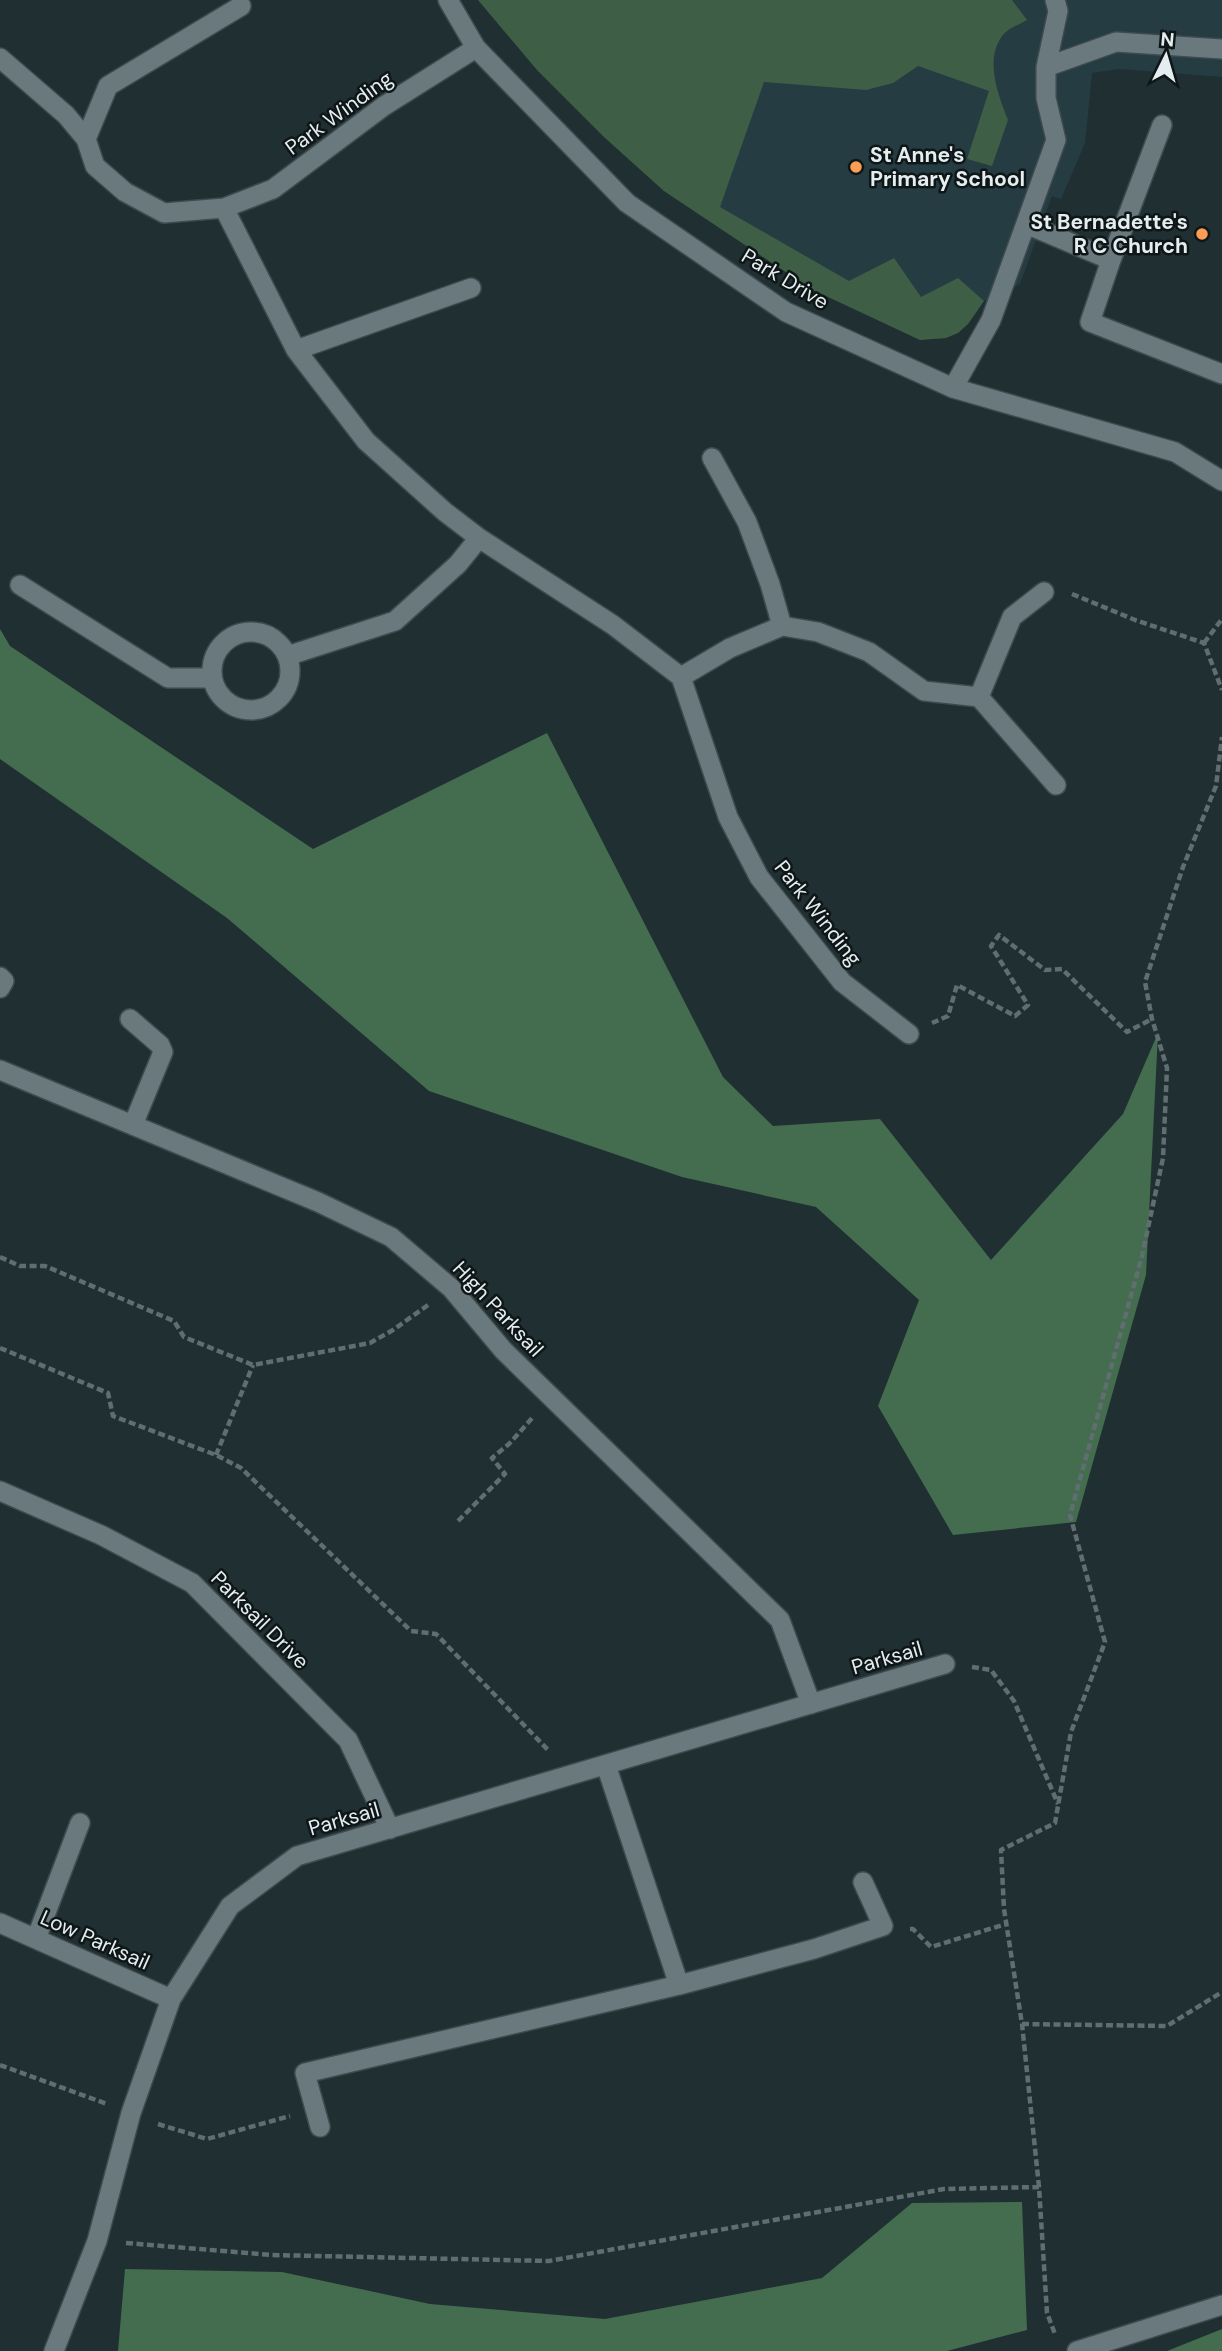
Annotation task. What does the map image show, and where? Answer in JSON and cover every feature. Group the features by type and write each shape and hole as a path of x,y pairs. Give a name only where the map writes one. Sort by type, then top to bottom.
{"street":[{"name":"Park Drive","path":"448,0 476,47 627,203 786,312 953,388 1174,452 1216,478"},
{"path":"953,388 991,320 1056,140 1046,98 1046,67 1058,11 1055,0"},
{"path":"86,139 108,86 241,6"},
{"path":"1046,67 1116,42 1222,49"},
{"name":"Park Winding","path":"0,58 66,115 86,139 95,166 125,192 163,213 224,208 273,189 384,106 476,47"},
{"path":"1162,125 1090,322 1222,374"},
{"path":"224,208 296,350 366,441 444,512 479,538 613,625 681,677 730,648 782,626 818,632 869,652 924,691 979,697 1056,785"},
{"path":"1026,224 1111,260"},
{"path":"296,350 471,288"},
{"path":"712,458 747,522 782,626"},
{"path":"287,656 395,621 458,564 479,538"},
{"path":"20,585 168,678 212,678"},
{"path":"979,697 1012,617 1044,592"},
{"path":"246,632 258,632 271,637 287,656 290,667 285,691 268,707 256,710 244,710 223,699 212,678 212,665 223,643 234,635 246,632"},
{"name":"Park Winding","path":"681,677 728,817 759,877 842,982 909,1034"},
{"path":"0,977 4,981 0,988"},
{"path":"130,1019 160,1045 163,1052 133,1125"},
{"name":"High Parksail","path":"0,1070 317,1202 391,1237 451,1287 503,1350 780,1620 811,1704"},
{"name":"Parksail Drive","path":"0,1491 101,1535 192,1583 348,1740 390,1829"},
{"name":"Parksail","path":"54,2351 97,2241 131,2113 171,1999 230,1906 297,1856 945,1664"},
{"path":"606,1765 679,1985"},
{"path":"36,1939 80,1822"},
{"path":"317,2119 305,2073 679,1985 814,1950 883,1926 863,1882"},
{"name":"Low Parksail","path":"0,1923 171,1999"},
{"path":"1077,2351 1222,2305"}],"path":[{"path":"1044,592 1061,589 1135,620 1204,643"},
{"path":"1204,643 1222,619"},
{"path":"1204,643 1222,690"},
{"path":"1057,2338 1046,2313 1039,2186 1021,2024 1006,1924 1001,1850 1055,1823 1071,1732 1105,1642 1070,1515 1142,1256 1163,1158 1167,1068 1152,1019 1145,982 1183,867 1216,786 1222,737"},
{"path":"909,1034 948,1016 957,985 1015,1016 1028,1005 991,946 999,935 1045,970 1062,969 1127,1032 1152,1019"},
{"path":"0,1257 20,1266 45,1266 174,1321 184,1336 253,1365 369,1343 393,1331 451,1287"},
{"path":"0,1348 108,1393 113,1416 216,1455 241,1468 411,1631 436,1634 572,1775"},
{"path":"216,1455 253,1365"},
{"path":"458,1521 505,1474 492,1458 509,1444 551,1397"},
{"path":"945,1664 991,1670 1014,1701 1058,1805"},
{"path":"883,1926 913,1929 931,1948 1006,1924"},
{"path":"1021,2024 1167,2026 1222,1992"},
{"path":"0,2066 207,2139 317,2119"},
{"path":"97,2241 272,2255 548,2261 944,2189 1039,2186"}],"shaded area":[{"name":"St Anne's Primary School","path":"478,0 1222,0 1222,77 1119,69 1092,73 1085,143 1061,199 1052,196 1020,284 984,301 958,333 946,338 920,340 811,289 664,191 604,137 537,70"}],"green space":[{"path":"478,0 1012,0 1027,20 1003,35 994,55 995,77 1008,120 992,166 967,159 989,91 918,66 893,83 866,90 764,82 720,207 849,281 894,258 921,297 958,278 984,301 958,333 946,338 920,340 811,289 664,191 604,137 537,70"},
{"path":"0,629 10,646 313,849 547,733 723,1077 773,1126 880,1119 991,1260 1123,1114 1158,1033 1146,1275 1076,1522 953,1535 878,1406 919,1300 816,1207 682,1177 429,1091 227,918 0,759"},
{"path":"1022,2202 1027,2330 947,2351 118,2351 125,2269 282,2272 430,2304 605,2319 822,2278 912,2203"},
{"path":"1222,2329 1222,2351 1167,2351"}],"place":[{"name":"St Anne's Primary School","path":"856,167"},
{"name":"St Bernadette's R C Church","path":"1202,234"}]}
